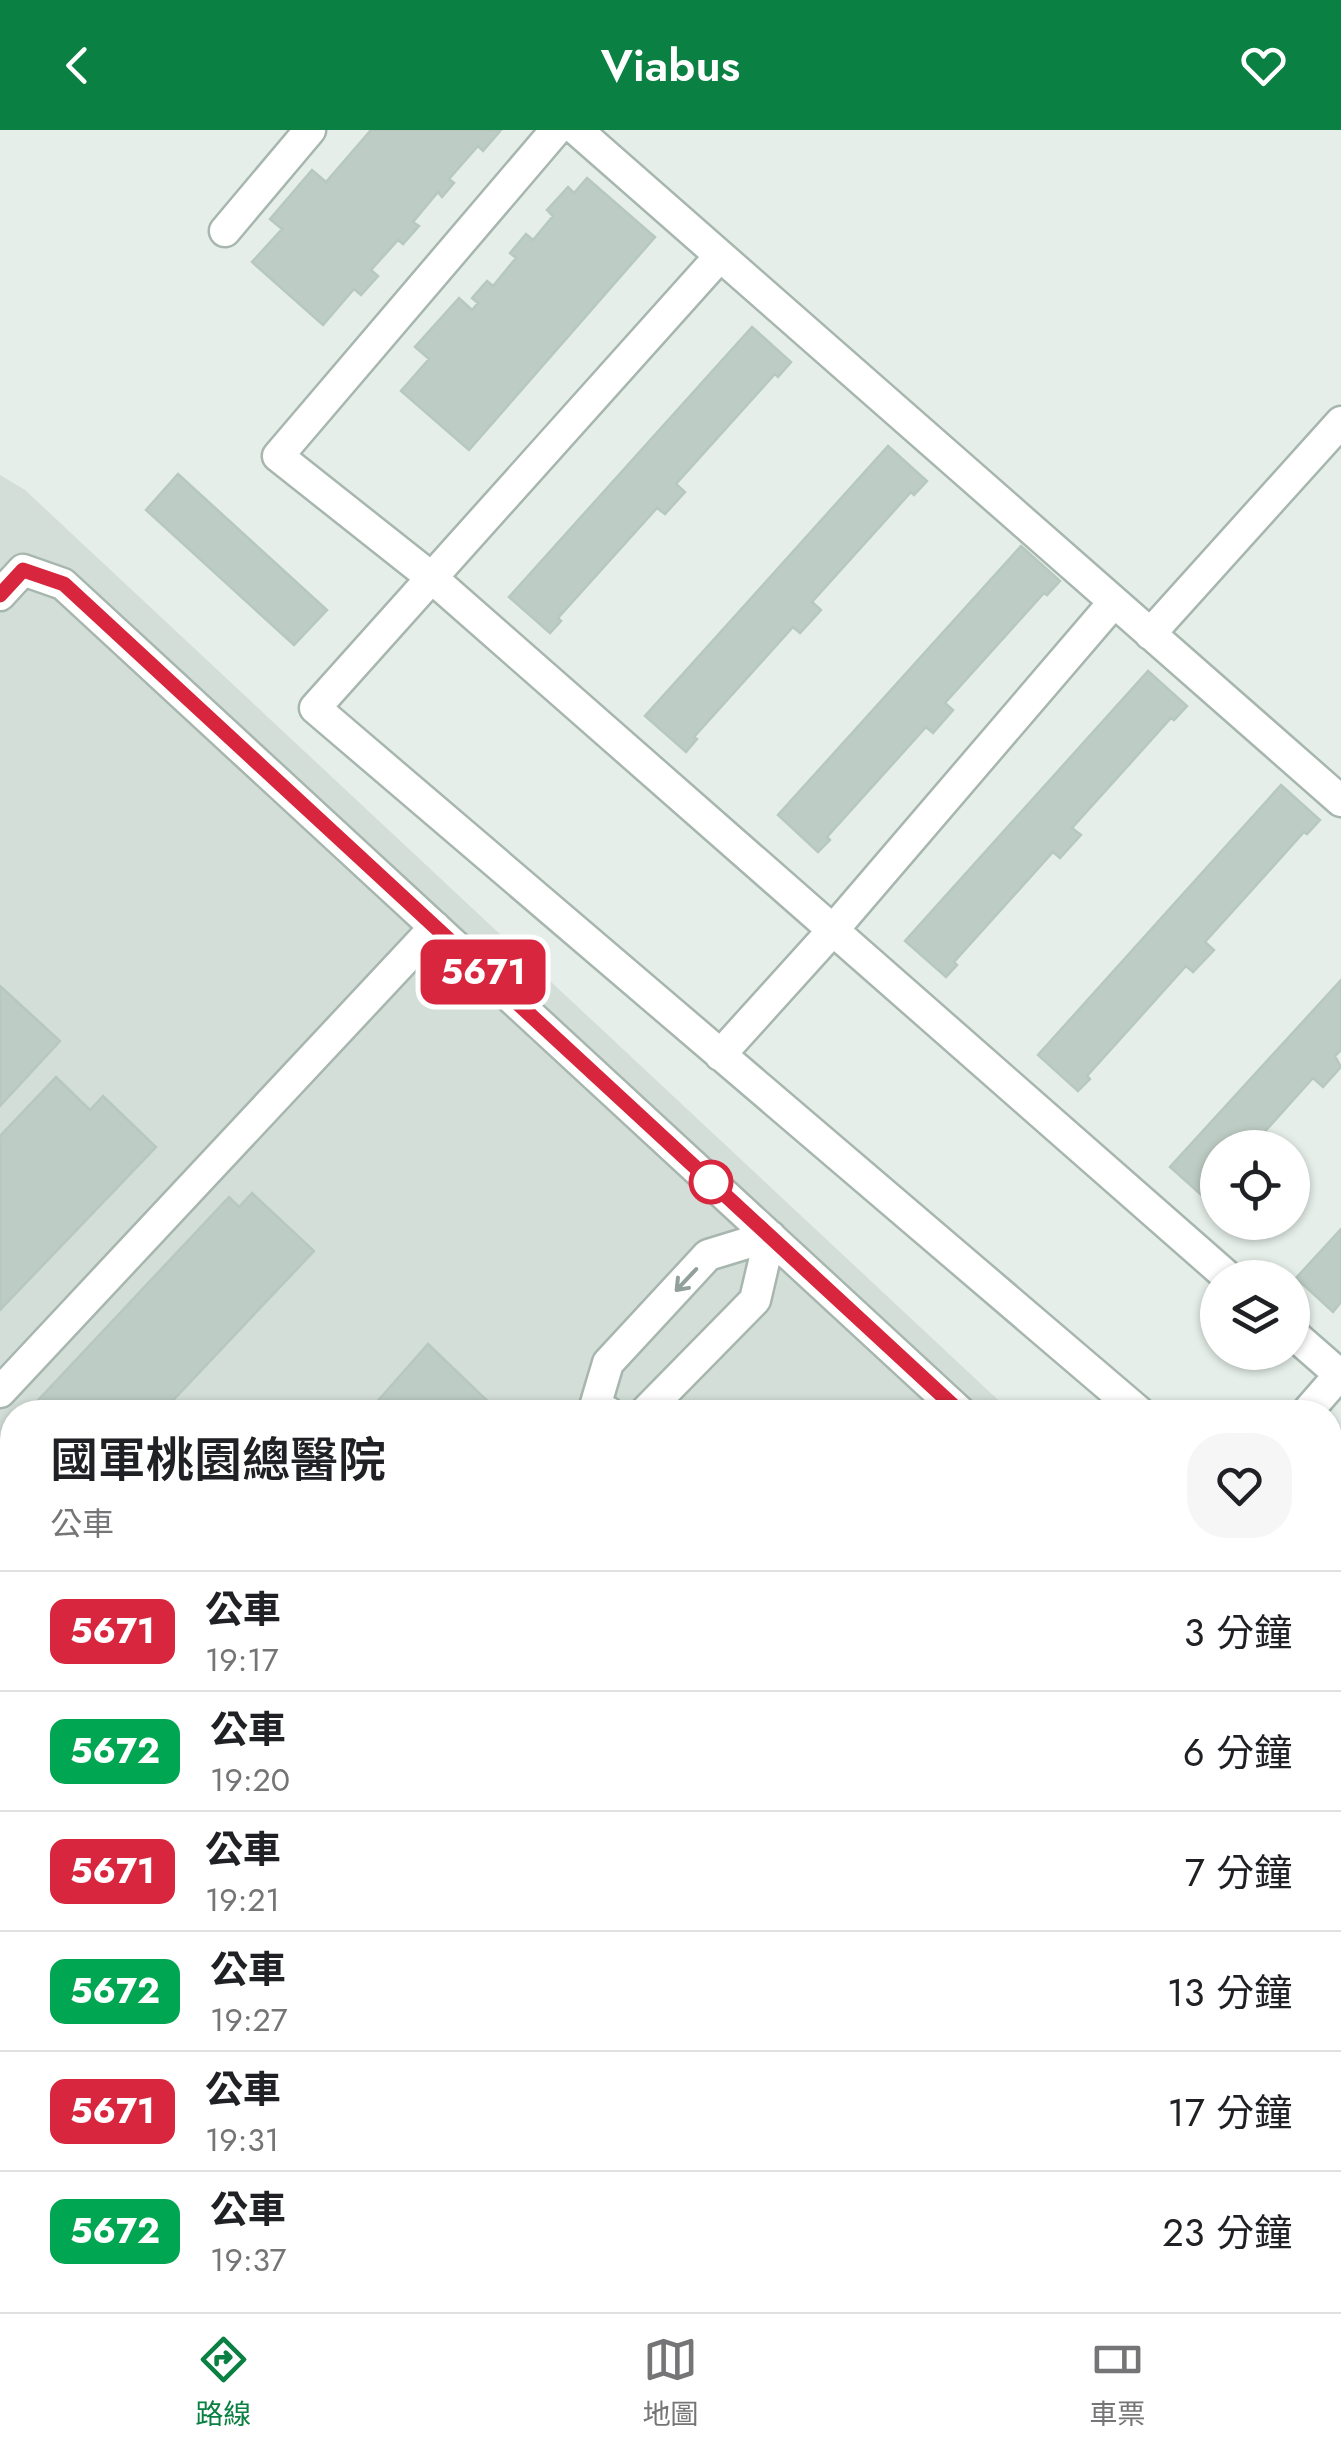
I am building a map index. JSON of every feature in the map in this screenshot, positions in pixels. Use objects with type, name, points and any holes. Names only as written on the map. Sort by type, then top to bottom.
[{"type":"lane","points":[[224,231],[310,130]]},
{"type":"lane","points":[[556,130],[278,456],[432,578],[1208,1260]]},
{"type":"lane","points":[[577,130],[1341,801]]},
{"type":"lane","points":[[720,256],[315,708],[1124,1400]]},
{"type":"lane","points":[[1150,634],[1341,422]]},
{"type":"lane","points":[[0,595],[23,570],[64,584],[947,1400]]},
{"type":"lane","points":[[720,1054],[1114,602]]},
{"type":"lane","points":[[0,1392],[434,927]]},
{"type":"lane","points":[[597,1400],[608,1363],[708,1255],[770,1236]]},
{"type":"lane","points":[[657,1400],[755,1300],[770,1236]]},
{"type":"lane","points":[[1310,1349],[1340,1374],[1317,1400]]},
{"type":"shaded area","points":[[0,475],[25,490],[998,1400],[0,1400]]},
{"type":"building","points":[[371,130],[501,130],[483,151],[478,146],[449,179],[454,183],[442,197],[438,192],[413,222],[419,226],[403,244],[398,240],[371,270],[378,276],[361,295],[354,289],[323,325],[252,262],[282,229],[270,219],[312,170],[326,182]]},
{"type":"building","points":[[587,178],[655,237],[469,450],[401,391],[429,359],[415,347],[459,298],[472,310],[478,303],[472,298],[487,281],[493,286],[516,258],[510,253],[526,234],[533,240],[553,216],[547,210],[568,187],[574,193]]},
{"type":"building","points":[[752,327],[791,362],[778,377],[775,374],[676,484],[685,492],[665,514],[657,508],[558,618],[561,621],[550,633],[509,597]]},
{"type":"building","points":[[888,446],[927,481],[914,495],[911,492],[812,602],[821,610],[800,633],[793,627],[694,737],[697,739],[686,752],[645,716]]},
{"type":"building","points":[[178,474],[327,610],[294,645],[146,510]]},
{"type":"building","points":[[1021,546],[1060,581],[1047,595],[1044,593],[945,703],[953,710],[933,733],[926,727],[818,852],[778,815]]},
{"type":"building","points":[[1148,671],[1187,706],[1174,720],[1171,718],[1072,828],[1081,835],[1060,858],[1053,852],[954,962],[957,965],[946,977],[905,941]]},
{"type":"building","points":[[1281,785],[1320,820],[1307,834],[1304,832],[1205,942],[1214,950],[1193,972],[1186,966],[1078,1091],[1038,1055]]},
{"type":"building","points":[[1341,980],[1341,1050],[1335,1056],[1341,1067],[1323,1087],[1313,1078],[1266,1130],[1204,1130]]},
{"type":"building","points":[[0,986],[60,1041],[0,1106]]},
{"type":"building","points":[[56,1077],[90,1110],[103,1096],[156,1147],[0,1310],[0,1136]]},
{"type":"building","points":[[1200,1134],[1200,1194],[1170,1167]]},
{"type":"building","points":[[252,1193],[314,1251],[173,1400],[38,1400],[229,1197],[239,1207]]},
{"type":"building","points":[[1341,1229],[1341,1302],[1333,1312],[1310,1291],[1310,1263]]},
{"type":"building","points":[[428,1344],[486,1400],[379,1400]]},
{"type":"bus line","name":"5671","points":[[0,595],[23,570],[64,584],[947,1400]]}]
